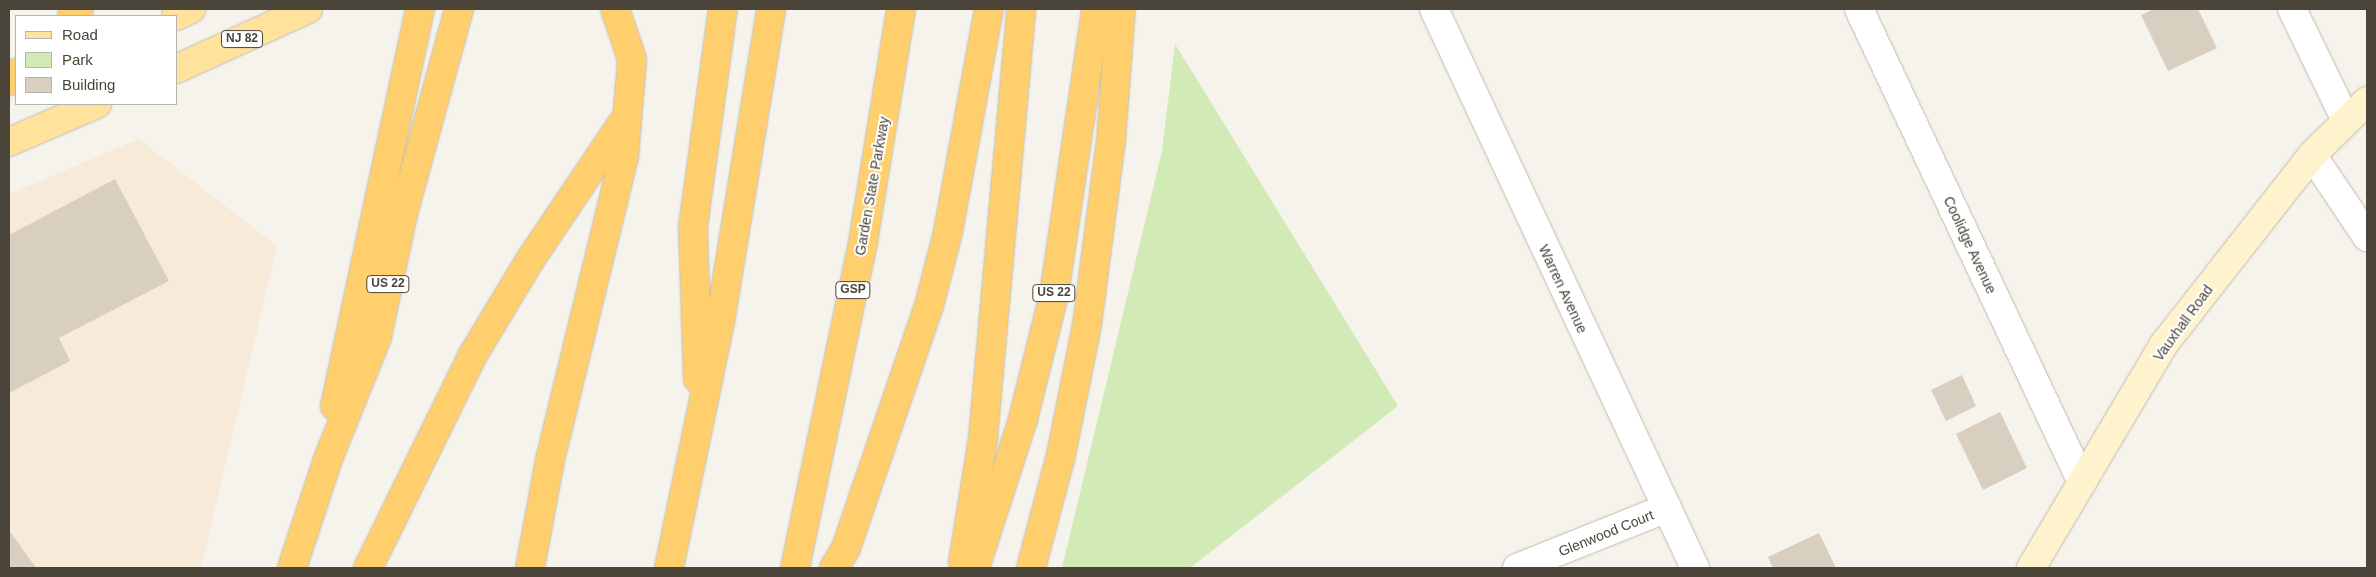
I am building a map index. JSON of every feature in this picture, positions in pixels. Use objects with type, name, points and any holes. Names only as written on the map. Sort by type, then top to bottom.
[{"type":"highway","points":[[310,512],[420,9]]},
{"type":"highway","name":"US 22","points":[[292,568],[310,512],[377,337],[403,214],[459,9]]},
{"type":"highway","points":[[530,568],[554,442],[618,187],[632,97],[630,44],[616,9]]},
{"type":"highway","points":[[699,426],[693,227],[724,9]]},
{"type":"highway","points":[[669,568],[699,426],[771,9]]},
{"type":"highway","name":"Garden State Parkway","points":[[795,568],[863,242],[901,9]]},
{"type":"highway","points":[[834,568],[849,539],[929,306],[948,232],[988,9]]},
{"type":"highway","points":[[961,568],[982,447],[1022,9]]},
{"type":"highway","name":"US 22","points":[[975,568],[1024,419],[1054,295],[1096,9]]},
{"type":"highway","points":[[1030,568],[1061,455],[1087,325],[1111,141],[1121,9]]},
{"type":"highway","points":[[368,568],[474,353],[535,252],[609,150],[632,97]]},
{"type":"main road","points":[[178,15],[191,9]]},
{"type":"main road","name":"NJ 82","points":[[178,68],[308,9]]},
{"type":"main road","points":[[9,142],[95,105]]},
{"type":"street","name":"Warren Avenue","points":[[1434,9],[1695,568]]},
{"type":"street","name":"Coolidge Avenue","points":[[1859,9],[2082,482]]},
{"type":"street","points":[[2292,9],[2346,120]]},
{"type":"street","name":"Vauxhall Road","points":[[2031,568],[2164,344],[2312,155],[2346,120],[2367,102]]},
{"type":"street","points":[[2312,155],[2367,238]]},
{"type":"street","name":"Glenwood Court","points":[[1517,568],[1667,508]]},
{"type":"shaded area","points":[[139,139],[277,246],[201,568],[9,568],[9,194]]},
{"type":"green space","points":[[1175,44],[1398,406],[1190,568],[1062,568],[1162,151]]},
{"type":"building","points":[[2154,9],[2198,9],[2217,48],[2168,71],[2141,15]]},
{"type":"building","points":[[115,179],[169,281],[59,338],[70,361],[9,393],[9,235]]},
{"type":"building","points":[[1962,375],[1976,406],[1946,421],[1931,390]]},
{"type":"building","points":[[2000,412],[2027,468],[1983,490],[1956,434]]},
{"type":"building","points":[[9,530],[36,568],[9,568]]},
{"type":"building","points":[[1819,533],[1836,568],[1773,568],[1768,557]]}]
